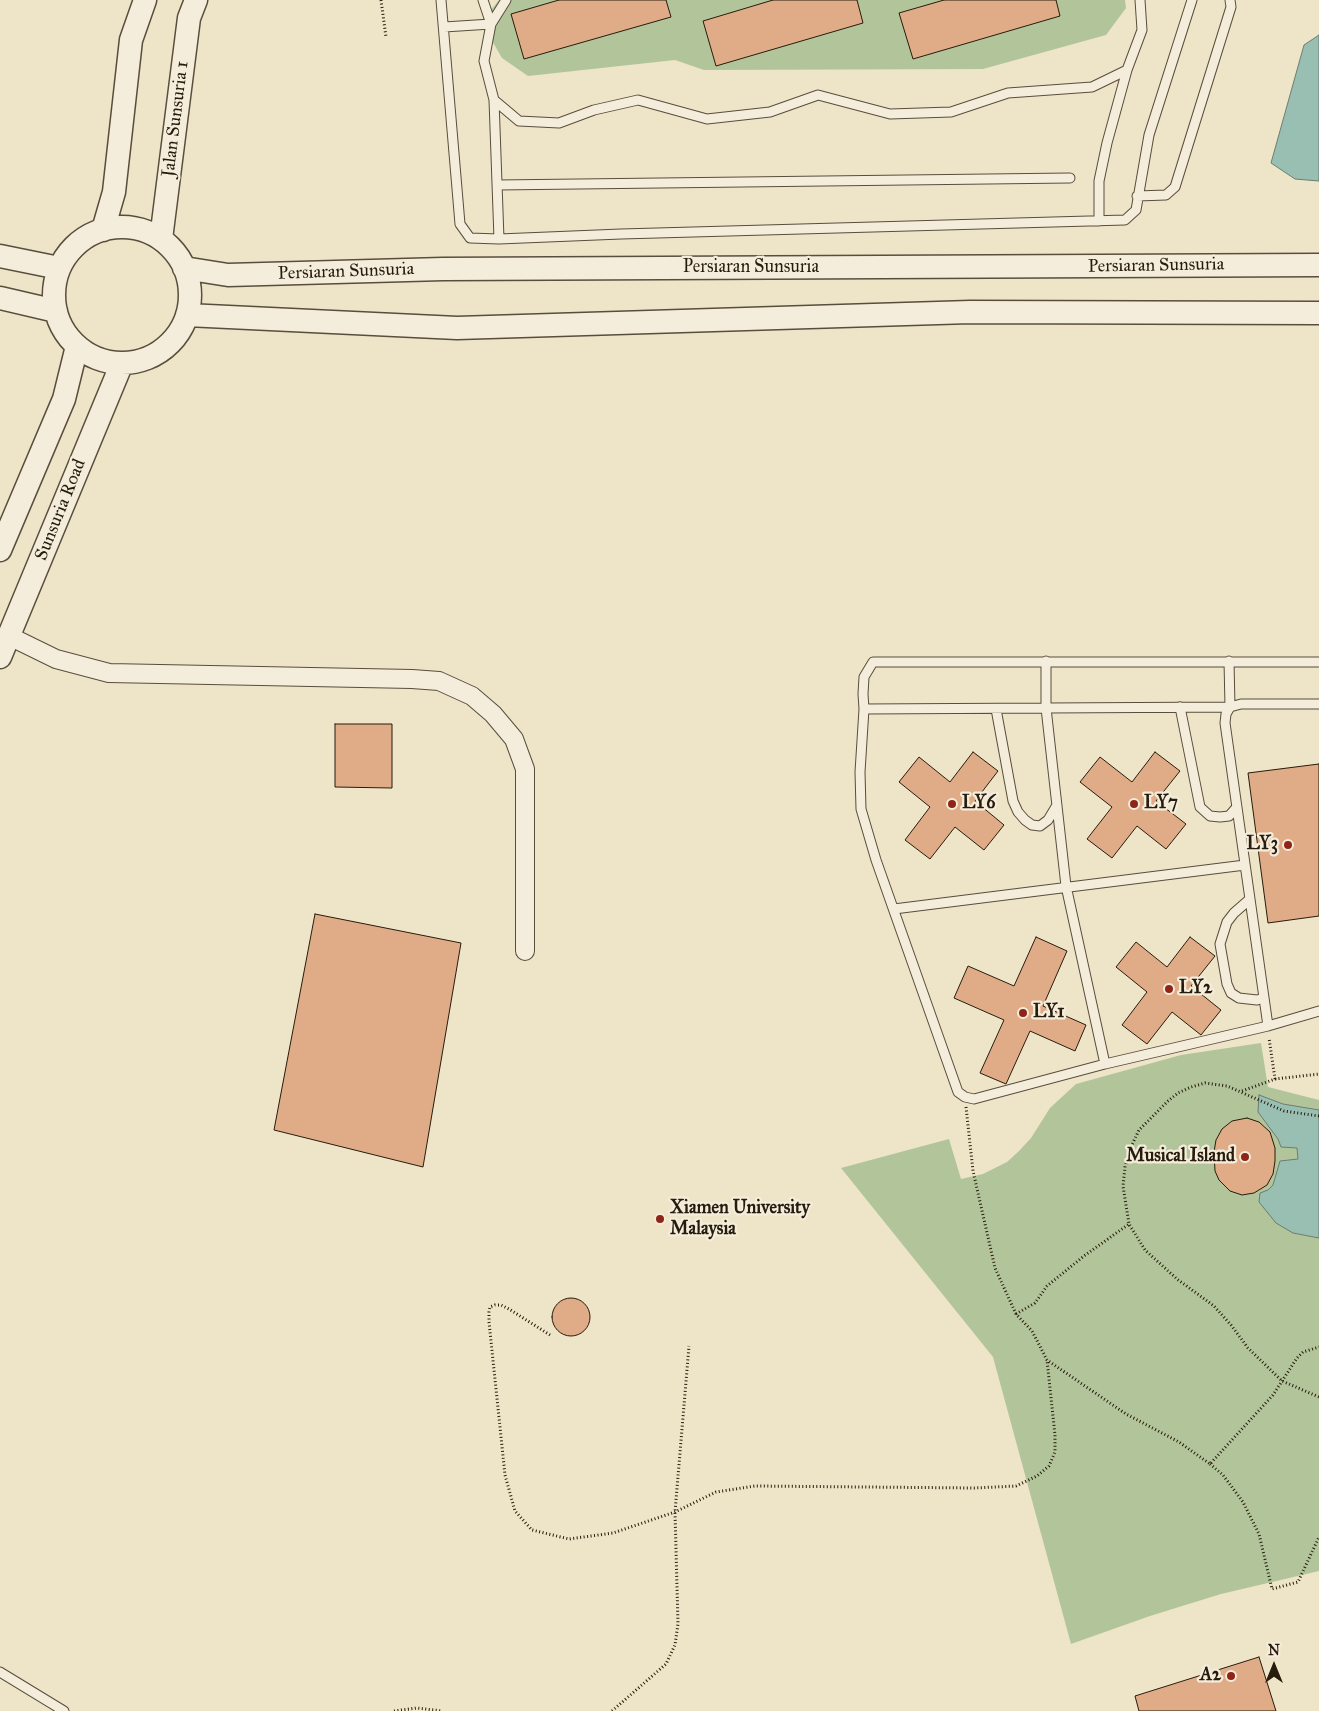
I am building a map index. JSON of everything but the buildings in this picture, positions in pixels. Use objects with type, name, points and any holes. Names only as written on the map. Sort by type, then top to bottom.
[{"type":"street","points":[[103,230],[114,192],[131,40],[145,0]]},
{"type":"street","name":"Jalan Sunsuria 1","points":[[161,240],[190,18],[196,0]]},
{"type":"street","points":[[123,227],[143,231],[161,240],[174,252],[184,268],[190,291],[187,315],[178,334],[163,350],[150,357],[122,363],[98,358],[77,346],[60,324],[56,311],[54,289],[59,268],[70,252],[85,238],[103,230],[123,227]]},
{"type":"street","points":[[0,256],[59,268]]},
{"type":"street","name":"Persiaran Sunsuria","points":[[184,268],[228,276],[443,269],[1319,265]]},
{"type":"street","points":[[0,298],[56,311]]},
{"type":"street","points":[[187,315],[456,328],[970,312],[1319,313]]},
{"type":"street","points":[[0,550],[64,399],[77,346]]},
{"type":"street","name":"Sunsuria Road","points":[[0,656],[122,363]]},
{"type":"street","points":[[9,636],[56,659],[108,672],[412,679],[439,681],[472,696],[493,714],[514,739],[524,769],[525,950]]},
{"type":"lane","points":[[441,0],[460,224],[470,238],[499,239],[1125,220],[1136,210],[1149,135],[1192,0]]},
{"type":"lane","points":[[483,0],[491,24]]},
{"type":"lane","points":[[499,239],[494,100],[484,61],[491,24],[506,0]]},
{"type":"lane","points":[[1099,221],[1099,181],[1107,143],[1127,70],[1142,30],[1140,0]]},
{"type":"lane","points":[[1137,196],[1166,195],[1175,187],[1231,7],[1230,0]]},
{"type":"lane","points":[[444,27],[491,24]]},
{"type":"lane","points":[[494,100],[519,121],[559,123],[594,110],[638,100],[707,119],[770,112],[818,95],[890,114],[951,112],[1008,93],[1092,87],[1127,70]]},
{"type":"lane","points":[[497,185],[1070,178]]},
{"type":"lane","points":[[1046,661],[1046,708],[1066,886],[1105,1064]]},
{"type":"lane","points":[[1229,661],[1230,707],[1226,714],[1225,723],[1268,1026]]},
{"type":"lane","points":[[1319,662],[873,662],[864,677],[860,772],[861,809],[876,860],[958,1092],[965,1096],[974,1099],[1105,1064],[1268,1026],[1319,1011]]},
{"type":"lane","points":[[864,709],[1180,708],[1230,707],[1241,704],[1319,704]]},
{"type":"lane","points":[[996,708],[1013,801],[1018,812],[1032,825],[1040,826],[1048,820],[1057,805]]},
{"type":"lane","points":[[1180,708],[1200,807],[1210,816],[1220,817],[1229,816],[1237,807]]},
{"type":"lane","points":[[894,909],[1245,865]]},
{"type":"lane","points":[[1250,899],[1227,922],[1220,944],[1227,984],[1231,994],[1239,998],[1257,1000],[1264,998]]},
{"type":"lane","points":[[0,1672],[64,1711]]},
{"type":"path","points":[[381,0],[386,37]]},
{"type":"path","points":[[1268,1026],[1275,1079]]},
{"type":"path","points":[[1242,1091],[1275,1079],[1319,1074]]},
{"type":"path","points":[[1319,1116],[1284,1111],[1227,1086],[1206,1083],[1191,1087],[1178,1093],[1168,1101],[1139,1130],[1130,1149],[1125,1167],[1124,1186],[1129,1224],[1145,1250],[1177,1279],[1214,1306],[1248,1348],[1282,1381],[1319,1397]]},
{"type":"path","points":[[550,1335],[501,1305],[490,1307],[505,1475],[515,1510],[532,1530],[569,1539],[613,1533],[675,1512],[716,1492],[755,1486],[974,1488],[1016,1486],[1037,1476],[1049,1466],[1055,1452],[1047,1360],[1032,1331],[1016,1314],[995,1268],[973,1171],[965,1096]]},
{"type":"path","points":[[1016,1314],[1035,1303],[1047,1286],[1084,1256],[1129,1224]]},
{"type":"path","points":[[612,1711],[666,1664],[675,1645],[678,1624],[675,1512],[689,1346]]},
{"type":"path","points":[[1210,1464],[1274,1395],[1297,1358],[1303,1352],[1319,1347]]},
{"type":"path","points":[[1047,1360],[1126,1414],[1178,1442],[1223,1475],[1243,1502],[1260,1534],[1272,1589],[1298,1582],[1319,1537]]},
{"type":"path","points":[[394,1711],[417,1708],[442,1711]]},
{"type":"green space","points":[[499,0],[1125,0],[1126,8],[1106,35],[983,69],[704,70],[675,60],[528,76],[502,58],[491,39],[490,11]]},
{"type":"green space","points":[[1261,1043],[1268,1087],[1319,1100],[1319,1571],[1221,1594],[1150,1616],[1071,1644],[993,1357],[841,1168],[949,1139],[961,1179],[983,1174],[1007,1162],[1019,1151],[1031,1138],[1050,1108],[1076,1084],[1181,1055]]},
{"type":"water","points":[[1319,35],[1319,181],[1295,179],[1271,163],[1304,45]]},
{"type":"water","points":[[1259,1095],[1283,1104],[1319,1110],[1319,1238],[1293,1233],[1276,1223],[1259,1202],[1260,1193],[1268,1190],[1273,1185],[1280,1161],[1298,1159],[1297,1148],[1281,1147],[1278,1139],[1258,1112]]},
{"type":"place","name":"LY6","points":[[952,804]]},
{"type":"place","name":"LY7","points":[[1134,804]]},
{"type":"place","name":"LY3","points":[[1288,845]]},
{"type":"place","name":"LY2","points":[[1169,989]]},
{"type":"place","name":"LY1","points":[[1023,1013]]},
{"type":"place","name":"Musical Island","points":[[1245,1157]]},
{"type":"place","name":"Xiamen University Malaysia","points":[[660,1219]]},
{"type":"place","name":"A2","points":[[1231,1676]]}]
